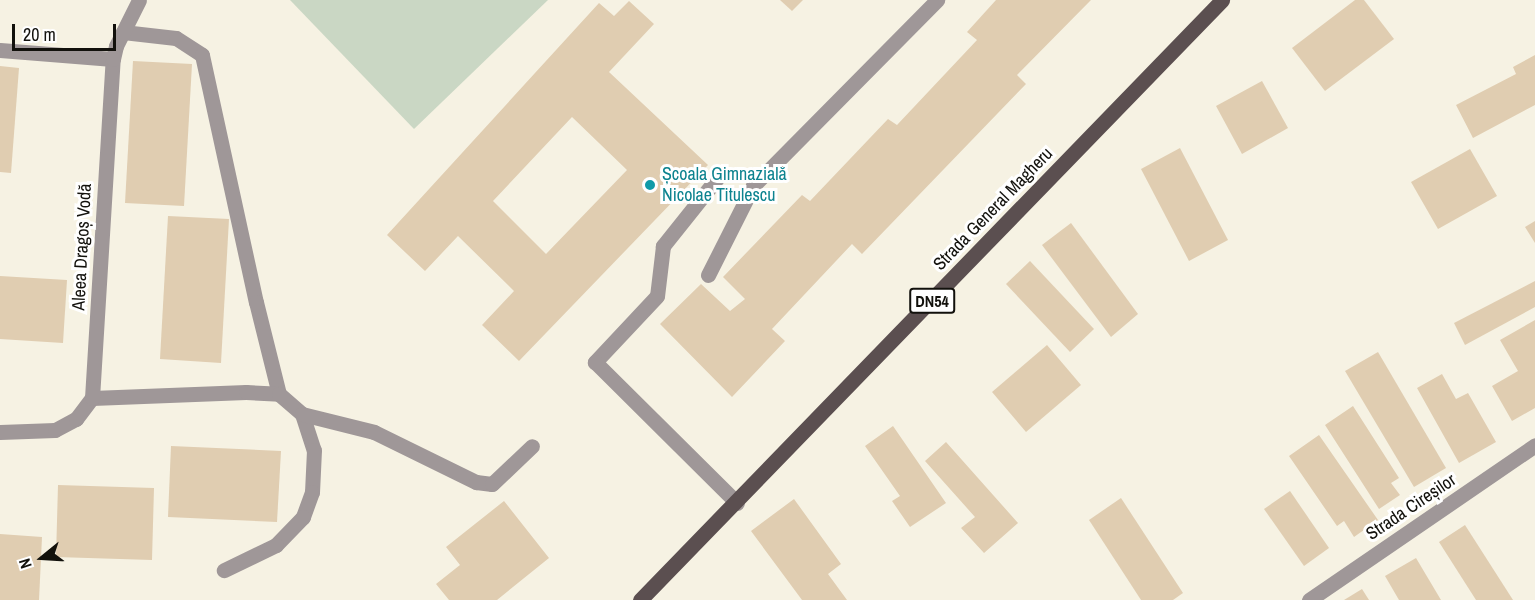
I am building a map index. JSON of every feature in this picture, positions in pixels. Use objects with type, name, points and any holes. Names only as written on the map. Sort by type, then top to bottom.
[{"type":"main road","name":"Strada General Magheru","points":[[640,600],[737,503],[1222,0]]},
{"type":"street","name":"Aleea Dragoș Vodă","points":[[92,398],[113,59],[139,0]]},
{"type":"street","points":[[708,275],[753,186],[937,0]]},
{"type":"street","points":[[123,32],[176,38],[202,55],[256,302],[279,394],[302,414],[374,432],[476,482],[492,484],[532,446]]},
{"type":"street","points":[[0,50],[113,59]]},
{"type":"street","points":[[722,172],[663,246],[657,296],[595,362],[737,503]]},
{"type":"street","points":[[0,432],[55,430],[76,418],[92,398],[246,392],[279,394]]},
{"type":"street","points":[[224,570],[276,545],[303,517],[312,492],[314,450],[302,414]]},
{"type":"street","name":"Strada Cireșilor","points":[[1310,600],[1535,445]]},
{"type":"green space","points":[[290,0],[548,0],[414,129]]},
{"type":"building","points":[[780,0],[803,0],[792,11]]},
{"type":"building","points":[[996,0],[1091,0],[1017,75],[1026,84],[862,254],[852,244],[772,329],[785,341],[732,397],[660,324],[701,284],[730,311],[745,299],[723,277],[802,195],[810,201],[888,119],[897,125],[977,40],[967,32]]},
{"type":"building","points":[[1355,0],[1364,0],[1394,39],[1325,91],[1292,48]]},
{"type":"building","name":"Școala Gimnazială Nicolae Titulescu","points":[[629,1],[654,24],[609,72],[708,165],[519,361],[482,325],[514,291],[458,236],[425,271],[387,235],[599,3],[614,16]],"holes":[[[572,117],[627,170],[546,254],[493,201]]]},
{"type":"building","points":[[1535,55],[1535,105],[1473,138],[1456,105],[1516,74],[1513,67]]},
{"type":"building","points":[[133,61],[192,64],[184,206],[125,203]]},
{"type":"building","points":[[0,66],[19,68],[11,173],[0,172]]},
{"type":"building","points":[[1262,81],[1288,128],[1242,154],[1216,106]]},
{"type":"building","points":[[1180,148],[1228,240],[1189,261],[1141,169]]},
{"type":"building","points":[[1470,149],[1497,196],[1438,229],[1411,182]]},
{"type":"building","points":[[168,216],[229,219],[221,363],[160,359]]},
{"type":"building","points":[[1535,221],[1535,243],[1525,227]]},
{"type":"building","points":[[1071,223],[1138,314],[1111,337],[1042,245]]},
{"type":"building","points":[[1030,261],[1094,329],[1070,352],[1006,284]]},
{"type":"building","points":[[0,276],[67,280],[63,343],[0,339]]},
{"type":"building","points":[[1535,281],[1535,307],[1465,345],[1454,323]]},
{"type":"building","points":[[1535,320],[1535,408],[1512,421],[1492,386],[1518,371],[1500,340]]},
{"type":"building","points":[[1047,345],[1081,385],[1026,432],[992,392]]},
{"type":"building","points":[[1378,352],[1446,468],[1414,487],[1345,371]]},
{"type":"building","points":[[1442,374],[1456,399],[1468,393],[1496,442],[1459,463],[1417,388]]},
{"type":"building","points":[[1353,406],[1399,478],[1391,483],[1400,495],[1379,509],[1325,425]]},
{"type":"building","points":[[893,426],[946,503],[910,527],[892,501],[900,496],[865,446]]},
{"type":"building","points":[[1319,435],[1378,520],[1354,537],[1344,521],[1337,526],[1289,456]]},
{"type":"building","points":[[946,442],[1018,523],[984,553],[961,528],[975,517],[925,461]]},
{"type":"building","points":[[171,446],[281,451],[277,522],[168,517]]},
{"type":"building","points":[[58,485],[154,488],[152,560],[56,557]]},
{"type":"building","points":[[1290,491],[1329,548],[1304,566],[1264,509]]},
{"type":"building","points":[[1121,498],[1183,593],[1173,600],[1141,600],[1089,520]]},
{"type":"building","points":[[794,499],[841,564],[828,574],[847,600],[802,600],[751,531]]},
{"type":"building","points":[[504,501],[549,558],[497,600],[449,600],[436,584],[460,565],[446,547]]},
{"type":"building","points":[[1465,525],[1513,600],[1476,600],[1439,542]]},
{"type":"building","points":[[0,534],[42,537],[39,600],[0,600]]},
{"type":"building","points":[[1416,558],[1441,600],[1399,600],[1385,576]]},
{"type":"building","points":[[1362,589],[1369,600],[1344,600]]},
{"type":"place","name":"Școala Gimnazială Nicolae Titulescu","points":[[650,185]]}]
